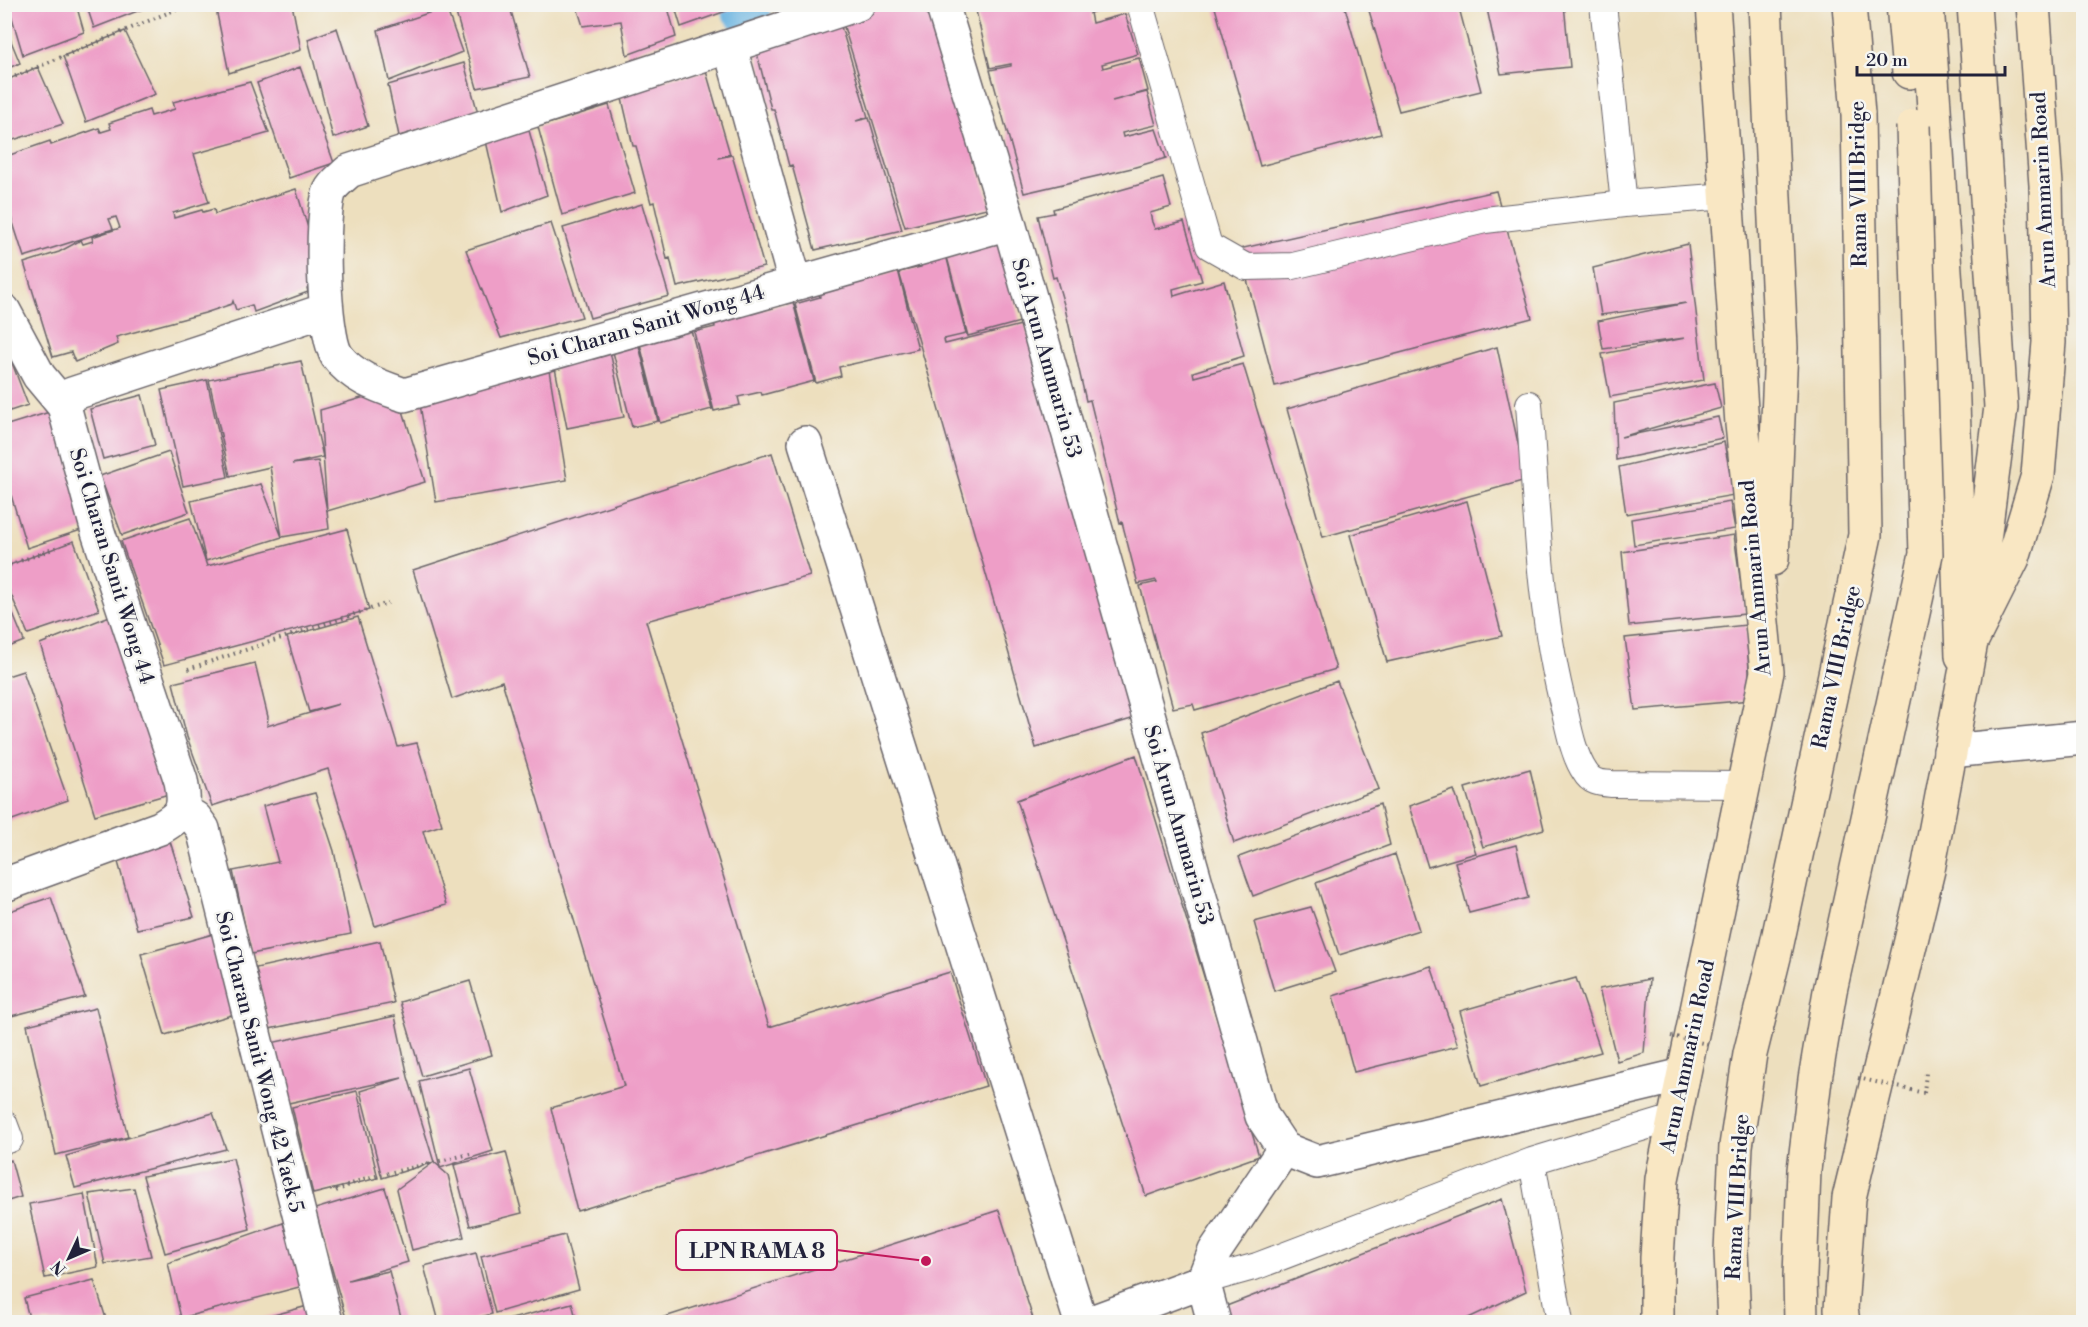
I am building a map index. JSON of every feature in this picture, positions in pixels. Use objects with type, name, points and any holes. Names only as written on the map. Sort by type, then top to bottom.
[{"type":"main road","name":"Arun Ammarin Road","points":[[1657,1323],[1657,1257],[1662,1179],[1767,672],[1742,424],[1713,4]]},
{"type":"main road","points":[[1765,4],[1781,348],[1767,672]]},
{"type":"main road","name":"Rama VIII Bridge","points":[[1734,1323],[1731,1251],[1736,1146],[1750,1054],[1775,953],[1865,535],[1858,114],[1849,4]]},
{"type":"main road","points":[[1801,1323],[1800,1276],[1804,1170],[1815,1079],[1830,991],[1926,554],[1913,126],[1903,4]]},
{"type":"main road","name":"Arun Ammarin Road","points":[[1927,4],[1952,375],[1963,684]]},
{"type":"main road","points":[[1971,642],[2001,407],[1974,4]]},
{"type":"main road","name":"Arun Ammarin Road","points":[[1843,1323],[1841,1309],[1849,1197],[1928,870],[1971,642],[2013,558],[2038,475],[2049,342],[2046,185],[2033,4]]},
{"type":"street","name":"Soi Charan Sanit Wong 44","points":[[858,4],[349,171],[330,190],[325,219],[326,310],[336,355],[365,381],[404,395],[1009,223]]},
{"type":"street","name":"Soi Arun Ammarin 53","points":[[942,4],[1009,223],[1262,1116],[1284,1149]]},
{"type":"street","points":[[730,46],[795,282]]},
{"type":"street","points":[[4,311],[39,376],[64,406],[72,394],[326,310]]},
{"type":"street","name":"Soi Charan Sanit Wong 44","points":[[64,406],[98,532],[180,781],[184,801],[181,811]]},
{"type":"street","points":[[805,443],[1082,1323]]},
{"type":"street","points":[[1950,752],[2084,738]]},
{"type":"street","points":[[4,885],[160,828],[181,811]]},
{"type":"street","name":"Soi Charan Sanit Wong 42 Yaek 5","points":[[181,811],[195,818],[203,829],[326,1323]]},
{"type":"street","points":[[1214,1323],[1203,1281],[1215,1251],[1284,1149],[1317,1162],[1683,1075]]},
{"type":"street","points":[[1092,1323],[1203,1281]]},
{"type":"lane","points":[[1140,4],[1209,246],[1246,267],[1293,266],[1485,220],[1624,204],[1727,196]]},
{"type":"lane","points":[[1603,4],[1624,204]]},
{"type":"lane","points":[[1529,404],[1544,615],[1550,658],[1569,729],[1584,772],[1596,783],[1744,785]]},
{"type":"lane","points":[[1203,1281],[1257,1266],[1533,1161],[1674,1118]]},
{"type":"lane","points":[[4,1123],[10,1139],[4,1141]]},
{"type":"lane","points":[[1533,1161],[1560,1323]]},
{"type":"path","points":[[4,81],[189,4]]},
{"type":"path","points":[[4,567],[98,532]]},
{"type":"path","points":[[148,682],[388,603]]},
{"type":"path","points":[[295,1205],[363,1179],[470,1154]]},
{"type":"building","points":[[8,4],[76,4],[84,32],[23,55]]},
{"type":"building","points":[[86,4],[153,4],[153,5],[94,28]]},
{"type":"building","points":[[215,4],[292,4],[301,50],[229,73]]},
{"type":"building","points":[[458,4],[509,4],[530,77],[477,88],[454,6]]},
{"type":"building","points":[[576,4],[667,4],[676,37],[627,55],[621,21],[583,26]]},
{"type":"building","points":[[674,4],[731,4],[732,9],[681,27]]},
{"type":"building","points":[[837,4],[929,4],[991,207],[905,227]]},
{"type":"building","points":[[987,4],[1112,4],[1090,13],[1092,23],[1125,14],[1138,54],[1102,64],[1103,68],[1139,58],[1148,91],[1112,101],[1147,92],[1156,125],[1122,133],[1123,137],[1156,129],[1166,158],[1024,193],[990,70],[1011,66],[1011,64],[990,68],[975,7]]},
{"type":"building","points":[[1214,4],[1344,4],[1381,134],[1260,166]]},
{"type":"building","points":[[1367,4],[1458,4],[1481,91],[1399,111]]},
{"type":"building","points":[[1486,4],[1564,4],[1570,67],[1501,74]]},
{"type":"building","points":[[835,6],[868,117],[856,121],[869,118],[902,230],[815,250],[792,165],[789,166],[774,109],[771,109],[757,53]]},
{"type":"building","points":[[446,7],[462,52],[389,81],[378,30]]},
{"type":"building","points":[[4,24],[20,63],[4,70]]},
{"type":"building","points":[[337,28],[368,126],[333,138],[308,39]]},
{"type":"building","points":[[125,31],[155,94],[86,122],[63,56]]},
{"type":"building","points":[[464,63],[478,113],[399,136],[388,85]]},
{"type":"building","points":[[38,67],[63,124],[4,143],[4,81]]},
{"type":"building","points":[[300,67],[334,163],[289,178],[257,83]]},
{"type":"building","points":[[706,71],[730,154],[718,158],[732,155],[764,267],[677,287],[670,258],[667,259],[654,202],[651,203],[636,146],[633,146],[620,90]]},
{"type":"building","points":[[250,82],[269,133],[194,154],[209,202],[173,213],[174,218],[202,210],[203,212],[214,209],[215,214],[296,189],[325,283],[307,288],[308,292],[254,312],[252,305],[236,310],[233,301],[232,304],[205,313],[116,337],[118,344],[75,362],[71,352],[53,357],[24,263],[59,252],[81,240],[83,244],[93,241],[92,237],[120,228],[116,217],[109,219],[113,229],[24,257],[4,195],[4,157],[50,141],[51,145],[99,128],[101,132],[111,129],[109,123],[149,110],[151,116],[175,109],[173,102]]},
{"type":"building","points":[[609,105],[635,193],[562,215],[538,127]]},
{"type":"building","points":[[528,127],[547,195],[502,212],[486,141]]},
{"type":"building","points":[[1163,178],[1171,207],[1150,213],[1152,222],[1155,229],[1184,222],[1202,281],[1173,289],[1174,296],[1224,281],[1244,356],[1193,372],[1194,377],[1243,364],[1336,669],[1195,710],[1193,704],[1173,708],[1140,586],[1157,582],[1156,580],[1138,584],[1122,522],[1120,523],[1090,400],[1086,401],[1065,308],[1056,277],[1053,278],[1038,216],[1054,213],[1053,209]]},
{"type":"building","points":[[1496,191],[1532,318],[1275,386],[1239,249]]},
{"type":"building","points":[[642,204],[669,296],[590,318],[563,228]]},
{"type":"building","points":[[551,223],[582,317],[501,338],[466,250]]},
{"type":"building","points":[[1000,243],[1020,322],[968,336],[947,257]]},
{"type":"building","points":[[1688,244],[1704,380],[1610,397],[1602,354],[1685,338],[1603,349],[1598,321],[1686,303],[1601,315],[1593,268]]},
{"type":"building","points":[[946,255],[966,334],[944,339],[945,344],[1025,324],[1148,714],[1036,748],[899,272],[921,267],[920,261]]},
{"type":"building","points":[[898,270],[918,349],[839,367],[841,376],[816,383],[795,304],[820,297],[818,288]]},
{"type":"building","points":[[793,302],[814,381],[762,395],[761,392],[738,397],[740,405],[714,411],[694,332],[715,327],[714,320]]},
{"type":"building","points":[[691,330],[712,409],[660,423],[640,344]]},
{"type":"building","points":[[608,342],[624,417],[567,428],[552,353]]},
{"type":"building","points":[[638,342],[658,421],[632,427],[612,348]]},
{"type":"building","points":[[1497,347],[1526,480],[1323,537],[1287,409]]},
{"type":"building","points":[[9,355],[28,405],[4,413],[4,357]]},
{"type":"building","points":[[301,361],[323,457],[292,464],[318,461],[329,529],[282,537],[270,467],[230,476],[209,380]]},
{"type":"building","points":[[549,370],[567,480],[436,502],[418,392]]},
{"type":"building","points":[[207,380],[228,477],[183,486],[161,390]]},
{"type":"building","points":[[1715,383],[1721,408],[1621,437],[1718,417],[1723,438],[1616,460],[1614,403]]},
{"type":"building","points":[[396,388],[425,482],[327,511],[320,410]]},
{"type":"building","points":[[142,395],[155,445],[103,459],[90,409]]},
{"type":"building","points":[[53,411],[90,527],[27,548],[4,472],[4,426]]},
{"type":"building","points":[[1724,442],[1734,495],[1626,514],[1619,467]]},
{"type":"building","points":[[169,452],[189,512],[122,535],[100,476]]},
{"type":"building","points":[[772,453],[810,576],[646,621],[769,1027],[950,972],[986,1086],[577,1211],[551,1108],[624,1086],[502,681],[452,699],[413,570]]},
{"type":"building","points":[[261,484],[282,537],[206,561],[191,501]]},
{"type":"building","points":[[1467,501],[1502,636],[1387,662],[1350,535]]},
{"type":"building","points":[[1730,502],[1735,529],[1634,545],[1631,519]]},
{"type":"building","points":[[190,518],[207,566],[347,529],[369,610],[164,665],[121,541]]},
{"type":"building","points":[[1734,535],[1745,614],[1629,626],[1622,552]]},
{"type":"building","points":[[74,541],[99,610],[28,634],[4,578],[4,567]]},
{"type":"building","points":[[4,592],[24,641],[4,649]]},
{"type":"building","points":[[112,615],[169,794],[95,815],[40,644]]},
{"type":"building","points":[[358,617],[398,747],[417,743],[442,825],[423,831],[446,905],[375,926],[328,769],[212,806],[187,737],[173,683],[255,663],[268,717],[267,726],[339,704],[309,712],[287,637]]},
{"type":"building","points":[[1746,625],[1751,700],[1635,710],[1625,638]]},
{"type":"building","points":[[23,671],[68,800],[4,823],[4,677]]},
{"type":"building","points":[[1337,681],[1379,789],[1234,843],[1201,733]]},
{"type":"building","points":[[1136,755],[1259,1156],[1146,1196],[1017,800]]},
{"type":"building","points":[[1530,769],[1544,829],[1483,847],[1465,788]]},
{"type":"building","points":[[1454,790],[1476,853],[1428,867],[1409,806]]},
{"type":"building","points":[[315,793],[334,851],[351,934],[251,954],[233,871],[278,862],[263,806]]},
{"type":"building","points":[[1380,804],[1390,845],[1253,896],[1239,857]]},
{"type":"building","points":[[168,835],[194,917],[137,929],[116,855]]},
{"type":"building","points":[[1516,845],[1528,898],[1469,913],[1455,862]]},
{"type":"building","points":[[1395,854],[1419,930],[1339,955],[1316,883]]},
{"type":"building","points":[[51,897],[85,997],[11,1016],[4,999],[4,913]]},
{"type":"building","points":[[1311,907],[1335,972],[1274,991],[1254,922]]},
{"type":"building","points":[[217,933],[238,1013],[165,1035],[141,954]]},
{"type":"building","points":[[380,941],[394,1003],[269,1029],[256,968]]},
{"type":"building","points":[[1431,966],[1458,1046],[1354,1072],[1333,996]]},
{"type":"building","points":[[1576,978],[1601,1052],[1481,1086],[1460,1011]]},
{"type":"building","points":[[1650,979],[1644,1053],[1617,1061],[1599,989]]},
{"type":"building","points":[[470,981],[492,1055],[422,1076],[400,1002]]},
{"type":"building","points":[[96,1008],[128,1137],[56,1155],[27,1025]]},
{"type":"building","points":[[395,1016],[408,1077],[434,1162],[382,1178],[360,1091],[402,1078],[284,1104],[271,1043]]},
{"type":"building","points":[[469,1068],[493,1151],[440,1168],[448,1175],[464,1237],[412,1250],[397,1189],[434,1162],[440,1167],[419,1081]]},
{"type":"building","points":[[357,1091],[378,1178],[313,1194],[292,1107]]},
{"type":"building","points":[[213,1113],[226,1149],[75,1188],[66,1156]]},
{"type":"building","points":[[506,1152],[522,1213],[470,1226],[454,1165]]},
{"type":"building","points":[[233,1158],[250,1229],[165,1253],[143,1176]]},
{"type":"building","points":[[11,1160],[21,1197],[5,1202],[5,1162]]},
{"type":"building","points":[[134,1188],[151,1256],[105,1264],[89,1194]]},
{"type":"building","points":[[385,1188],[408,1262],[348,1280],[389,1271],[402,1322],[347,1322],[315,1209]]},
{"type":"building","points":[[84,1194],[98,1267],[45,1278],[29,1204]]},
{"type":"building","points":[[1502,1199],[1526,1291],[1460,1322],[1230,1322],[1224,1307]]},
{"type":"building","points":[[999,1210],[1034,1322],[649,1322]]},
{"type":"building","points":[[283,1223],[303,1286],[181,1318],[168,1263]]},
{"type":"building","points":[[565,1235],[579,1289],[495,1313],[481,1256]]},
{"type":"building","points":[[476,1253],[492,1314],[462,1322],[439,1322],[424,1266]]},
{"type":"building","points":[[94,1280],[107,1322],[30,1322],[24,1298]]},
{"type":"building","points":[[572,1303],[577,1322],[500,1322]]},
{"type":"building","points":[[315,1304],[322,1322],[248,1322]]},
{"type":"place","name":"LPN RAMA 8","points":[[926,1261]]}]
